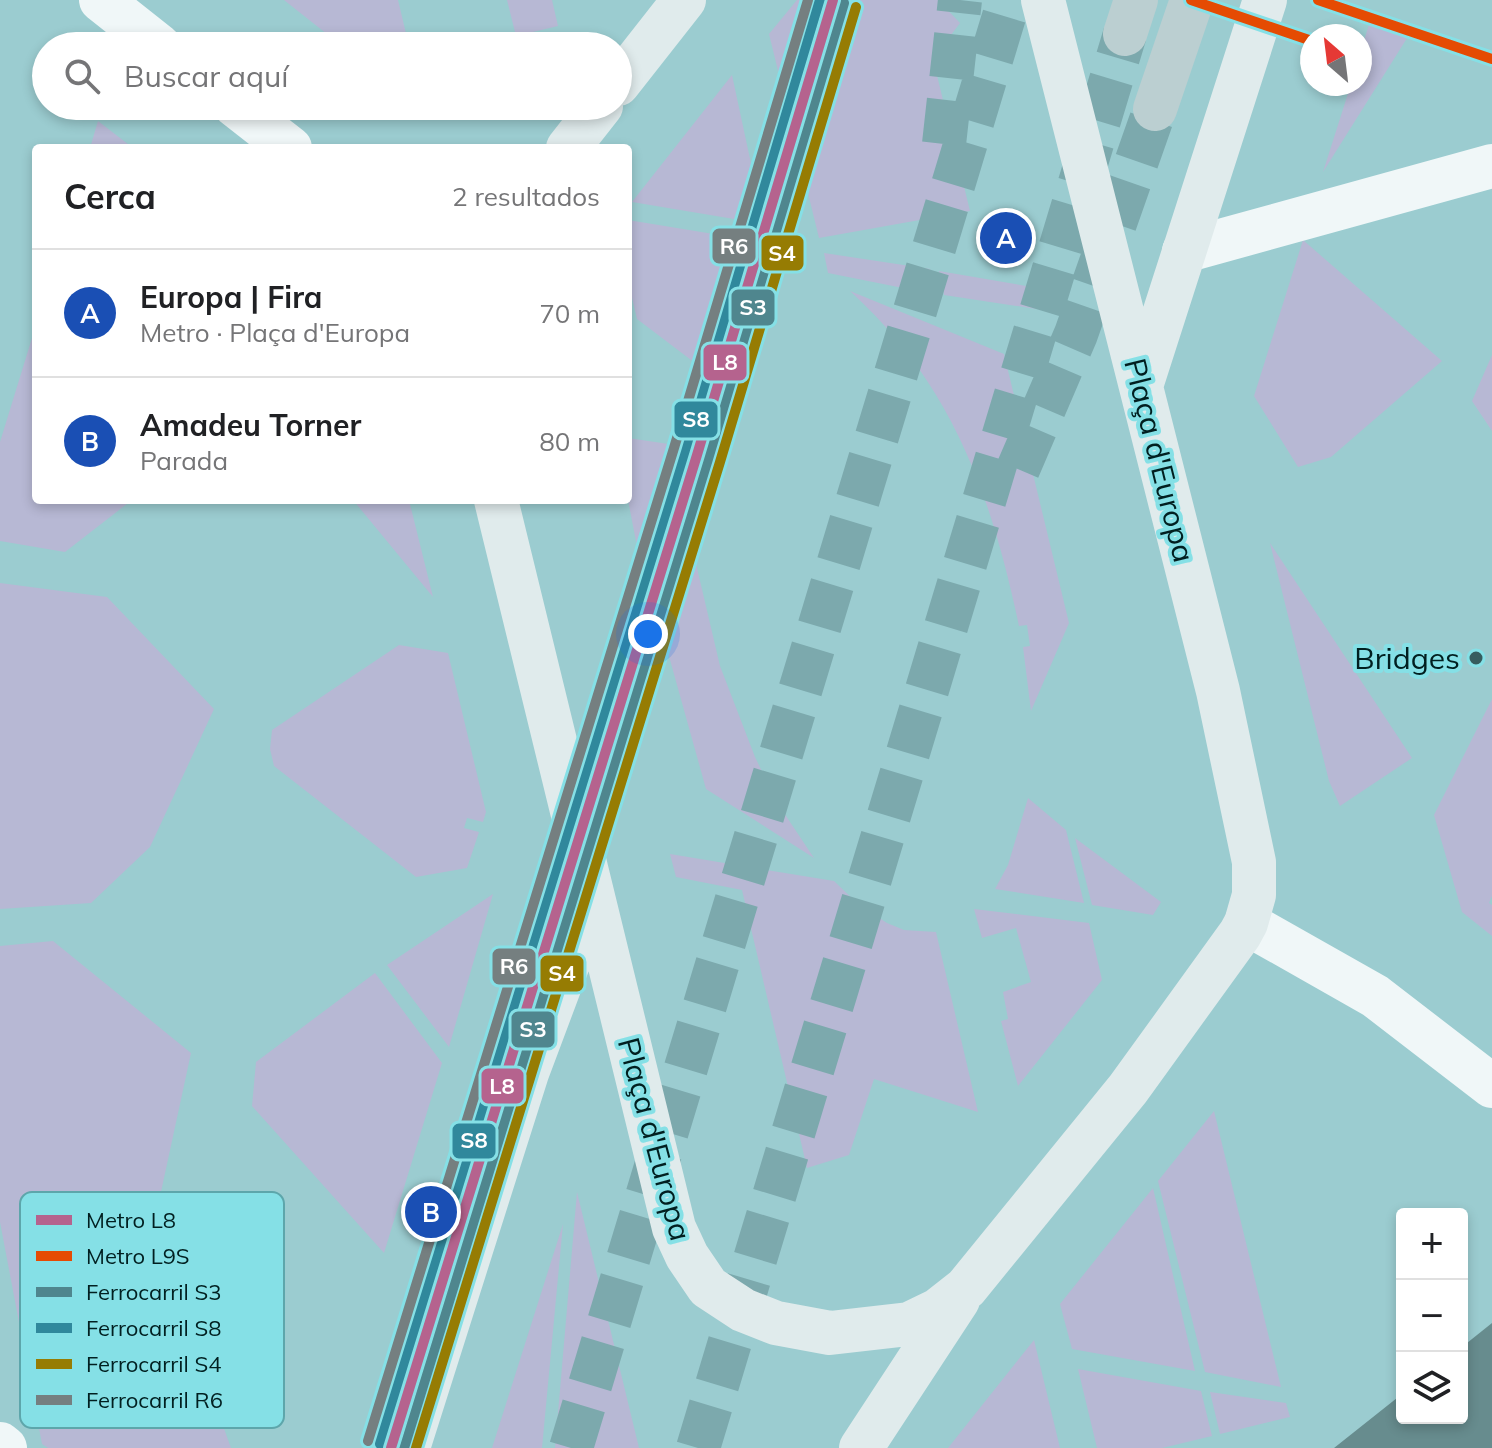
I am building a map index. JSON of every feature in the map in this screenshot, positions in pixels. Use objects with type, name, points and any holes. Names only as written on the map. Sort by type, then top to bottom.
[{"type":"highway","points":[[1155,109],[1192,0]]},
{"type":"main road","points":[[632,66],[684,0]]},
{"type":"main road","name":"Plaça d'Europa","points":[[497,504],[674,1228],[687,1256],[708,1287],[743,1310],[776,1323],[830,1333],[909,1324],[938,1310],[966,1288],[1128,1089],[1246,923],[1254,895],[1254,862],[1218,691],[1043,0]]},
{"type":"main road","points":[[1141,386],[1265,0]]},
{"type":"main road","points":[[571,144],[590,120]]},
{"type":"main road","points":[[408,1448],[527,1073],[593,897]]},
{"type":"main road","points":[[861,1448],[966,1288]]},
{"type":"street","points":[[101,0],[141,32]]},
{"type":"street","points":[[254,120],[285,144]]},
{"type":"street","points":[[1184,251],[1492,166]]},
{"type":"street","points":[[1246,923],[1375,996],[1492,1086]]},
{"type":"street","points":[[0,1444],[5,1448]]},
{"type":"shaded area","points":[[284,0],[398,0],[406,32],[324,32]]},
{"type":"shaded area","points":[[507,0],[552,0],[558,26],[533,32],[515,32]]},
{"type":"shaded area","points":[[797,0],[938,0],[960,23],[933,59],[970,211],[819,238],[769,34]]},
{"type":"shaded area","points":[[1370,21],[1409,35],[1372,94],[1372,24],[1369,24]]},
{"type":"shaded area","points":[[732,75],[764,224],[632,202]]},
{"type":"shaded area","points":[[1347,96],[1371,96],[1323,172]]},
{"type":"shaded area","points":[[98,121],[128,144],[91,144]]},
{"type":"shaded area","points":[[632,221],[768,243],[774,272],[745,287],[724,308],[709,336],[699,366],[637,319],[632,298]]},
{"type":"shaded area","points":[[1303,240],[1442,361],[1331,457],[1298,467],[1254,396]]},
{"type":"shaded area","points":[[824,253],[930,269],[938,295],[828,273]]},
{"type":"shaded area","points":[[939,271],[1032,287],[1037,309],[944,295]]},
{"type":"shaded area","points":[[850,291],[1004,354],[1069,623],[1031,711],[1023,647],[1030,646],[1027,625],[1019,626],[995,531],[962,444],[916,364]]},
{"type":"shaded area","points":[[32,338],[32,504],[127,504],[65,552],[0,541],[0,442]]},
{"type":"shaded area","points":[[1492,355],[1492,431],[1472,401]]},
{"type":"shaded area","points":[[632,439],[689,447],[697,568],[720,666],[755,757],[778,804],[814,858],[706,789],[655,606],[673,601],[683,592],[686,581],[684,569],[667,554],[654,554],[640,562],[629,504],[632,504]]},
{"type":"shaded area","points":[[356,504],[410,504],[433,597]]},
{"type":"shaded area","points":[[1270,543],[1412,758],[1340,806],[1329,781]]},
{"type":"shaded area","points":[[0,583],[107,597],[214,709],[150,847],[91,903],[0,909]]},
{"type":"shaded area","points":[[399,645],[448,653],[486,812],[483,822],[467,818],[464,828],[479,832],[467,868],[416,877],[274,766],[270,749],[272,730]]},
{"type":"shaded area","points":[[1492,699],[1492,896],[1489,903],[1492,905],[1492,936],[1462,912],[1434,815]]},
{"type":"shaded area","points":[[1028,798],[1066,830],[1084,903],[995,889],[1008,865]]},
{"type":"shaded area","points":[[1075,838],[1161,902],[1153,915],[1092,905]]},
{"type":"shaded area","points":[[670,854],[834,881],[858,904],[887,923],[904,930],[936,932],[978,1112],[874,1079],[849,1155],[807,1168],[742,890],[676,877]]},
{"type":"shaded area","points":[[493,894],[449,1047],[387,965]]},
{"type":"shaded area","points":[[974,909],[1089,923],[1102,980],[1018,1086],[1001,1021],[1008,1019],[1003,992],[1031,982],[1016,928],[982,938]]},
{"type":"shaded area","points":[[53,941],[191,1053],[161,1192],[20,1192],[20,1328],[0,1222],[0,946]]},
{"type":"shaded area","points":[[375,973],[442,1063],[384,1253],[252,1106],[256,1062]]},
{"type":"shaded area","points":[[1214,1111],[1281,1387],[1205,1372],[1158,1181]]},
{"type":"shaded area","points":[[1153,1188],[1195,1371],[1072,1349],[1060,1304]]},
{"type":"shaded area","points":[[577,1192],[639,1448],[555,1448]]},
{"type":"shaded area","points":[[563,1224],[542,1448],[492,1448]]},
{"type":"shaded area","points":[[1034,1340],[1060,1448],[948,1448]]},
{"type":"shaded area","points":[[1078,1369],[1201,1391],[1212,1436],[1162,1448],[1097,1448]]},
{"type":"shaded area","points":[[1210,1392],[1286,1403],[1290,1417],[1220,1434]]},
{"type":"shaded area","points":[[39,1428],[224,1428],[231,1448],[48,1448],[42,1444]]},
{"type":"building","points":[[1492,1323],[1492,1448],[1334,1448],[1396,1399],[1396,1424],[1468,1424],[1468,1342]]},
{"type":"tunnel","points":[[944,144],[960,0]]},
{"type":"tunnel","points":[[571,1448],[1009,0]]},
{"type":"tunnel","points":[[698,1448],[1125,34]]},
{"type":"tunnel","points":[[1018,469],[1076,334],[1155,109]]},
{"type":"metro line","name":"L8","points":[[391,1448],[697,455],[833,0]]},
{"type":"metro line","name":"L9S","points":[[1191,0],[1300,37]]},
{"type":"metro line","name":"L9S","points":[[1318,0],[1492,59]]},
{"type":"rail line","name":"R6","points":[[368,1441],[674,448],[808,0]]},
{"type":"rail line","name":"S8","points":[[380,1444],[686,452],[820,0]]},
{"type":"rail line","name":"S3","points":[[404,1448],[708,459],[844,3]]},
{"type":"rail line","name":"S4","points":[[416,1448],[720,462],[856,7]]},
{"type":"place","name":"Europa | Fira","points":[[1006,238]]},
{"type":"place","name":"Bridges","points":[[1476,658]]},
{"type":"place","name":"Amadeu Torner","points":[[431,1212]]}]
